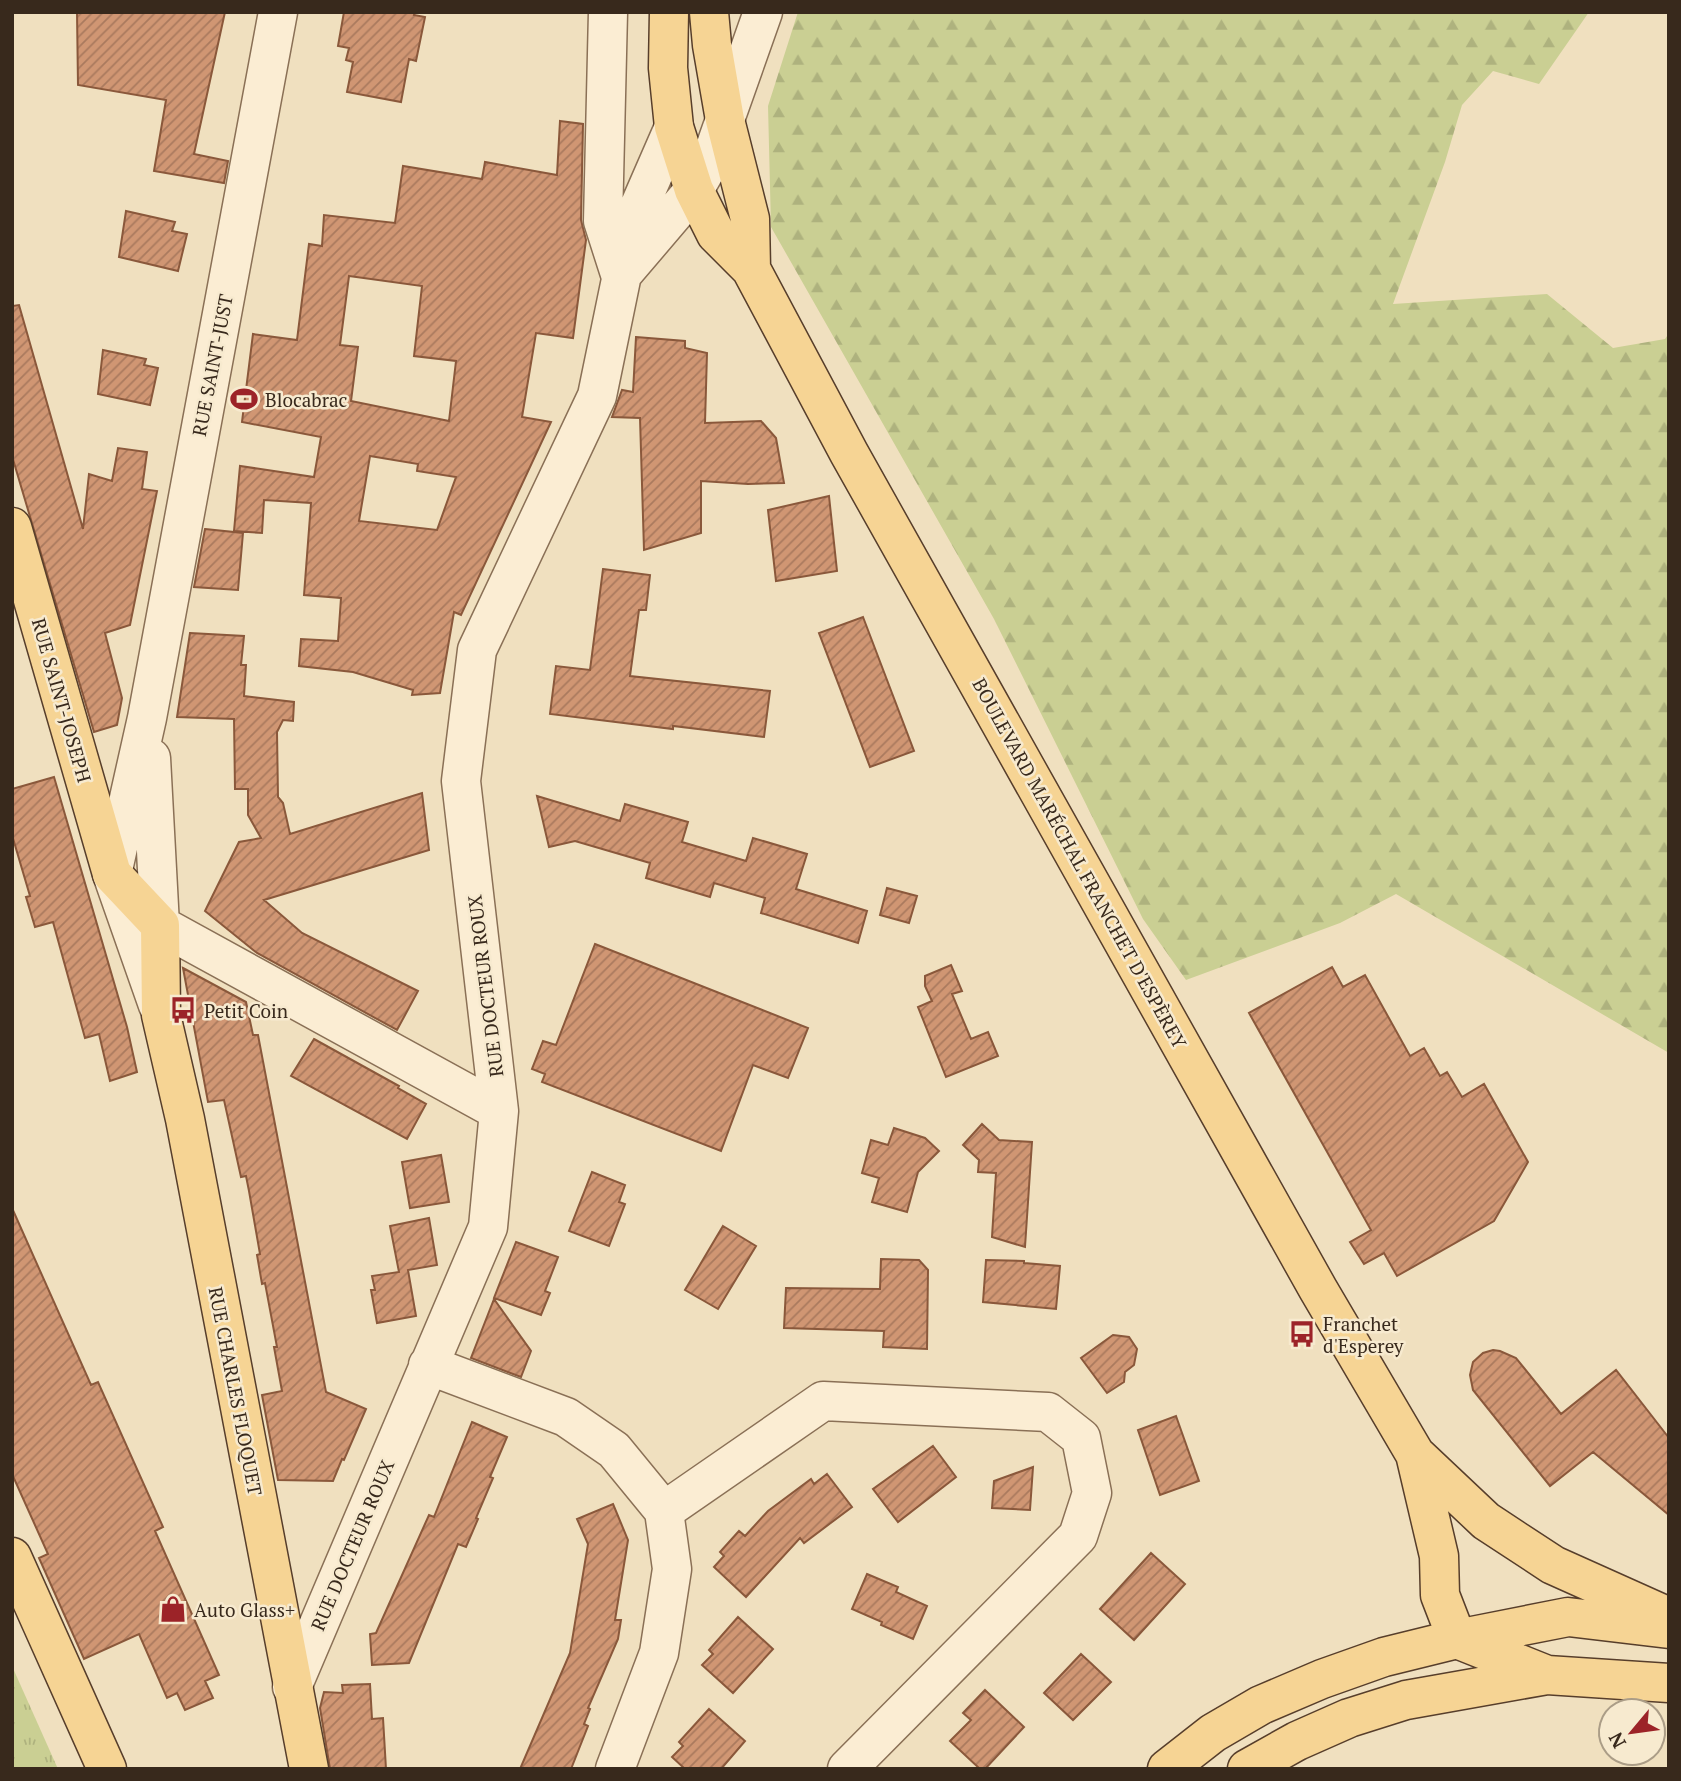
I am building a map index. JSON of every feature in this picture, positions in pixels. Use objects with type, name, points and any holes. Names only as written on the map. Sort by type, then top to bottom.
[{"type":"main road","name":"BOULEVARD MARÉCHAL FRANCHET D'ESPÈREY","points":[[669,12],[668,68],[674,127],[694,190],[716,234],[751,269],[849,453],[1318,1289],[1415,1454]]},
{"type":"main road","name":"BOULEVARD MARÉCHAL FRANCHET D'ESPÈREY","points":[[709,12],[725,120],[750,219],[751,269]]},
{"type":"main road","name":"RUE SAINT-JOSEPH","points":[[12,527],[112,874]]},
{"type":"main road","points":[[112,874],[160,925]]},
{"type":"main road","name":"RUE CHARLES FLOQUET","points":[[160,925],[161,1015],[185,1119],[309,1769]]},
{"type":"main road","points":[[1415,1454],[1439,1556],[1440,1595],[1457,1639],[1547,1675]]},
{"type":"main road","points":[[1415,1454],[1486,1521],[1553,1565],[1669,1617]]},
{"type":"main road","points":[[12,1557],[107,1769]]},
{"type":"main road","points":[[1384,1657],[1440,1595]]},
{"type":"main road","points":[[1167,1769],[1213,1734],[1261,1705],[1384,1657],[1568,1617],[1669,1629]]},
{"type":"main road","points":[[1247,1769],[1297,1741],[1349,1717],[1406,1700],[1547,1675],[1669,1683]]},
{"type":"street","name":"RUE SAINT-JUST","points":[[112,874],[147,718],[278,12]]},
{"type":"street","points":[[608,12],[603,221],[621,276]]},
{"type":"street","name":"RUE DOCTEUR ROUX","points":[[621,276],[694,190],[710,162],[763,12]]},
{"type":"street","name":"RUE DOCTEUR ROUX","points":[[292,1687],[488,1227],[499,1111],[461,781],[477,650],[597,396],[633,221],[674,127]]},
{"type":"street","name":"RUE SAINT-JUST","points":[[147,718],[160,925]]},
{"type":"street","name":"RUE CHARLES FLOQUET","points":[[112,874],[161,1015]]},
{"type":"street","points":[[160,925],[499,1111]]},
{"type":"street","points":[[428,1365],[566,1417],[614,1450],[664,1511],[672,1569],[659,1653],[615,1769]]},
{"type":"street","points":[[664,1511],[823,1401],[1048,1412],[1081,1438],[1092,1493],[1078,1536],[847,1769]]},
{"type":"green space","points":[[798,12],[1589,12],[1539,84],[1493,71],[1462,105],[1445,162],[1393,304],[1547,294],[1613,348],[1665,339],[1669,333],[1669,1053],[1396,894],[1340,923],[1186,980],[1143,919],[994,619],[771,227],[768,106]]},
{"type":"green space","points":[[12,1666],[58,1769],[12,1769]]},
{"type":"building","points":[[77,12],[225,12],[194,154],[228,161],[224,183],[154,171],[166,100],[78,85]]},
{"type":"building","points":[[344,12],[415,12],[414,15],[425,17],[416,61],[409,59],[401,102],[347,92],[353,62],[346,60],[349,48],[338,46]]},
{"type":"building","points":[[560,121],[583,124],[581,220],[586,240],[573,338],[536,333],[522,417],[551,422],[461,615],[454,612],[440,693],[412,695],[413,690],[353,672],[299,666],[301,639],[338,641],[341,598],[304,595],[311,503],[264,500],[262,533],[234,531],[240,466],[314,477],[321,437],[242,422],[253,334],[297,340],[309,244],[322,246],[324,215],[395,223],[403,166],[482,179],[485,162],[557,175]],"holes":[[[349,276],[422,286],[414,356],[456,361],[449,421],[351,401],[358,347],[340,345]],[[370,456],[418,464],[417,471],[456,477],[437,530],[359,521]]]},
{"type":"building","points":[[126,211],[175,222],[172,231],[187,234],[178,271],[119,257]]},
{"type":"building","points":[[19,305],[83,529],[89,474],[112,481],[118,448],[147,452],[142,489],[157,491],[130,625],[105,633],[122,698],[117,725],[94,732],[12,456],[12,306]]},
{"type":"building","points":[[636,337],[685,341],[685,348],[707,353],[705,423],[761,421],[776,438],[784,483],[701,481],[701,533],[644,550],[640,418],[612,417],[622,390],[633,392]]},
{"type":"building","points":[[103,350],[146,359],[144,365],[158,368],[150,405],[98,394]]},
{"type":"building","points":[[829,496],[837,571],[776,581],[768,510]]},
{"type":"building","points":[[205,529],[243,533],[238,590],[194,587]]},
{"type":"building","points":[[603,569],[650,575],[646,610],[639,610],[630,676],[770,691],[764,737],[550,714],[556,666],[590,670]]},
{"type":"building","points":[[863,617],[914,751],[870,767],[819,633]]},
{"type":"building","points":[[190,633],[244,636],[241,665],[246,665],[244,696],[294,702],[293,721],[283,720],[277,732],[278,797],[283,803],[290,834],[422,793],[429,850],[264,900],[302,933],[418,991],[397,1030],[257,953],[205,911],[239,842],[261,838],[248,815],[248,789],[235,789],[234,719],[177,717]]},
{"type":"building","points":[[54,777],[127,1027],[137,1072],[110,1081],[99,1034],[85,1038],[53,922],[35,927],[26,897],[30,896],[12,835],[12,789]]},
{"type":"building","points":[[537,796],[620,821],[625,804],[688,822],[682,842],[746,861],[753,838],[807,854],[796,889],[867,911],[858,943],[761,913],[765,898],[714,883],[710,897],[646,878],[650,863],[575,841],[549,847]]},
{"type":"building","points":[[887,888],[917,896],[909,923],[880,915]]},
{"type":"building","points":[[595,944],[808,1028],[788,1078],[753,1065],[721,1151],[542,1082],[545,1074],[532,1069],[543,1041],[556,1045]]},
{"type":"building","points":[[951,965],[962,991],[952,994],[971,1039],[988,1032],[998,1056],[946,1077],[918,1007],[932,1001],[925,986],[925,976]]},
{"type":"building","points":[[1332,967],[1343,987],[1365,975],[1410,1056],[1424,1048],[1440,1076],[1447,1072],[1462,1097],[1484,1084],[1528,1162],[1494,1221],[1397,1276],[1384,1253],[1364,1264],[1350,1242],[1371,1230],[1249,1013]]},
{"type":"building","points":[[183,968],[246,1002],[253,1035],[258,1035],[326,1392],[366,1409],[333,1481],[278,1480],[262,1395],[282,1391],[274,1347],[277,1347],[257,1255],[260,1254],[249,1191],[246,1176],[241,1177],[224,1100],[208,1102]]},
{"type":"building","points":[[314,1039],[426,1104],[407,1139],[291,1076]]},
{"type":"building","points":[[982,1124],[999,1140],[1032,1142],[1025,1247],[992,1237],[996,1173],[978,1172],[979,1160],[963,1145]]},
{"type":"building","points":[[894,1128],[925,1138],[939,1151],[918,1172],[907,1212],[872,1202],[879,1178],[862,1173],[871,1140],[888,1145]]},
{"type":"building","points":[[441,1155],[449,1202],[410,1208],[402,1162]]},
{"type":"building","points":[[592,1172],[625,1185],[619,1202],[625,1204],[609,1246],[569,1231]]},
{"type":"building","points":[[12,1208],[91,1385],[98,1382],[163,1527],[155,1531],[219,1675],[205,1681],[213,1698],[185,1710],[177,1693],[167,1698],[139,1634],[84,1659],[39,1558],[48,1554],[12,1474]]},
{"type":"building","points":[[429,1218],[437,1265],[408,1270],[416,1316],[377,1323],[371,1290],[375,1290],[372,1276],[399,1272],[390,1226]]},
{"type":"building","points":[[723,1226],[756,1246],[718,1309],[685,1290]]},
{"type":"building","points":[[516,1242],[558,1257],[545,1291],[550,1293],[541,1315],[494,1298]]},
{"type":"building","points":[[881,1259],[919,1260],[928,1270],[927,1349],[883,1347],[884,1331],[784,1328],[786,1288],[880,1289]]},
{"type":"building","points":[[986,1260],[1060,1266],[1056,1309],[983,1302]]},
{"type":"building","points":[[494,1299],[531,1351],[521,1377],[471,1358]]},
{"type":"building","points":[[1113,1335],[1129,1337],[1137,1349],[1134,1365],[1125,1372],[1124,1382],[1107,1393],[1081,1358]]},
{"type":"building","points":[[1493,1350],[1516,1358],[1561,1414],[1616,1370],[1669,1438],[1669,1515],[1593,1452],[1550,1486],[1473,1390],[1470,1375],[1473,1362],[1483,1353]]},
{"type":"building","points":[[1176,1416],[1199,1481],[1160,1495],[1138,1430]]},
{"type":"building","points":[[472,1422],[507,1437],[490,1477],[493,1478],[476,1518],[478,1519],[466,1547],[458,1544],[409,1663],[372,1665],[370,1634],[376,1633],[429,1515],[434,1517]]},
{"type":"building","points":[[933,1446],[956,1477],[898,1522],[873,1489]]},
{"type":"building","points":[[1033,1467],[1030,1510],[992,1508],[994,1481]]},
{"type":"building","points":[[827,1474],[852,1507],[804,1543],[800,1538],[746,1597],[714,1567],[724,1556],[720,1552],[739,1531],[745,1536],[768,1511],[811,1479],[814,1484]]},
{"type":"building","points":[[613,1504],[628,1540],[615,1620],[621,1620],[618,1639],[588,1708],[590,1709],[584,1724],[588,1726],[571,1769],[520,1769],[570,1653],[588,1544],[577,1519]]},
{"type":"building","points":[[1151,1553],[1185,1584],[1134,1640],[1100,1609]]},
{"type":"building","points":[[867,1574],[898,1587],[896,1592],[927,1606],[913,1639],[852,1609]]},
{"type":"building","points":[[738,1617],[773,1649],[733,1693],[702,1665],[713,1654],[709,1650]]},
{"type":"building","points":[[1081,1654],[1111,1682],[1073,1720],[1044,1693]]},
{"type":"building","points":[[370,1684],[372,1719],[383,1718],[386,1769],[330,1769],[320,1708],[324,1692],[343,1693],[342,1685]]},
{"type":"building","points":[[985,1690],[1024,1727],[985,1769],[980,1769],[950,1741],[971,1720],[963,1713]]},
{"type":"building","points":[[709,1709],[745,1741],[721,1769],[685,1769],[672,1757],[683,1746],[679,1742]]},
{"type":"place","name":"Blocabrac","points":[[244,399]]},
{"type":"place","name":"Petit Coin","points":[[183,1010]]},
{"type":"place","name":"Franchet d'Esperey","points":[[1302,1334]]},
{"type":"place","name":"Auto Glass+","points":[[173,1609]]}]
